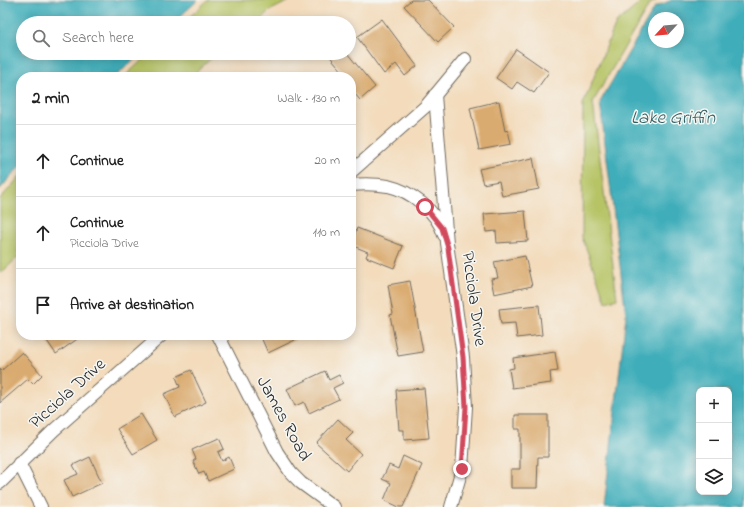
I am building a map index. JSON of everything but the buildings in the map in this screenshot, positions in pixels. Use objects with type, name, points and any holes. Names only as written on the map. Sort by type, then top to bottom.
[{"type":"street","points":[[356,168],[409,122],[435,95],[465,59]]},
{"type":"street","name":"Picciola Drive","points":[[435,95],[447,243],[463,357],[466,407],[462,469],[451,507]]},
{"type":"street","points":[[356,185],[388,186],[412,197],[425,207],[436,220],[442,228],[447,243]]},
{"type":"street","name":"Picciola Drive","points":[[0,483],[19,463],[156,340]]},
{"type":"street","name":"James Road","points":[[221,340],[277,452],[291,473],[301,483],[334,507]]},
{"type":"street","points":[[19,463],[41,507]]},
{"type":"green space","points":[[208,0],[291,0],[269,11],[264,16],[191,16]]},
{"type":"green space","points":[[644,0],[656,0],[649,5],[593,102],[617,299],[606,302],[582,237],[583,104],[616,23]]},
{"type":"green space","points":[[142,60],[209,60],[196,72],[129,72]]},
{"type":"green space","points":[[16,181],[16,259],[0,274],[0,199]]},
{"type":"water","points":[[0,0],[198,0],[181,16],[16,16],[16,60],[133,60],[120,72],[16,72],[16,171],[0,189]]},
{"type":"water","name":"Lake Griffin","points":[[672,0],[744,0],[744,507],[604,507],[626,315],[600,102],[648,19],[648,48],[684,48],[684,12],[652,12],[655,7]]},
{"type":"route","points":[[425,207],[442,228],[448,248],[463,357],[466,407],[465,442],[462,469]]}]
